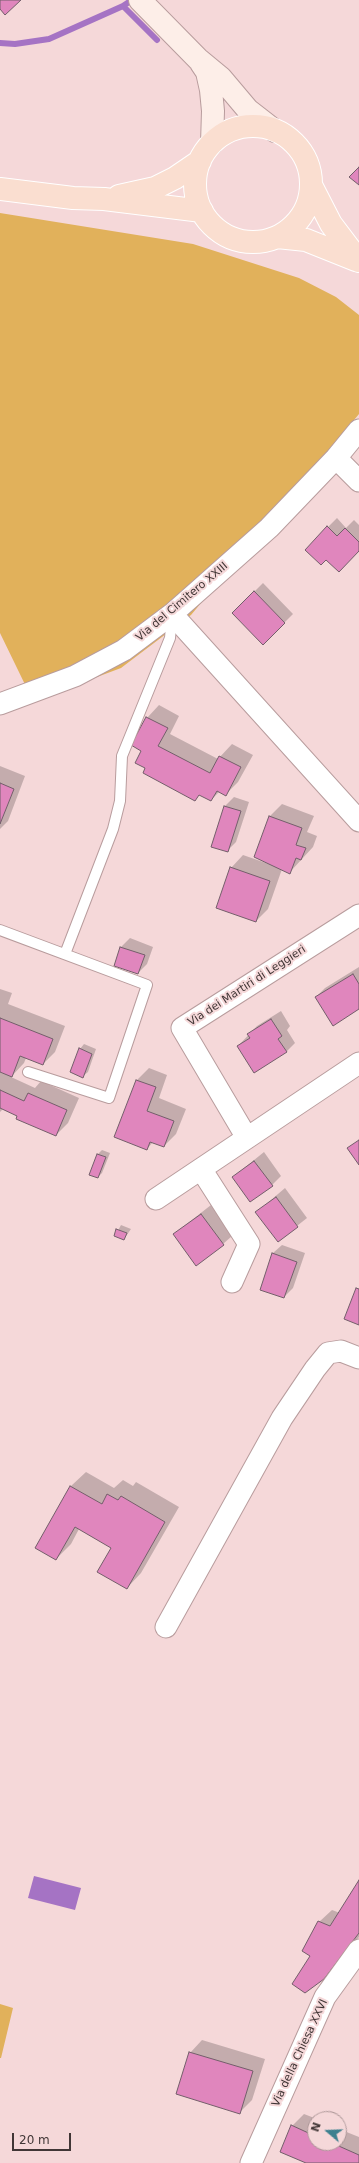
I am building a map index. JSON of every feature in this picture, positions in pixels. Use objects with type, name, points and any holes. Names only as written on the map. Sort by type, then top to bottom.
[{"type":"main road","points":[[146,7],[198,59],[221,78],[248,110],[294,144],[307,163],[311,185],[331,224],[359,261]]},
{"type":"main road","points":[[198,59],[209,79],[213,111],[206,152],[195,183],[196,195],[202,211],[217,230],[239,240],[257,242],[277,237],[306,240],[359,261]]},
{"type":"main road","points":[[104,199],[155,188],[175,178],[206,152],[223,134],[248,126],[262,127],[275,131]]},
{"type":"main road","points":[[277,237],[295,224],[301,216],[308,201],[311,185]]},
{"type":"main road","points":[[0,189],[73,198],[104,199],[202,211]]},
{"type":"street","name":"Via del Cimitero XXIII","points":[[0,704],[74,676],[124,650],[172,614],[269,528],[336,458],[359,430]]},
{"type":"street","points":[[336,458],[359,481]]},
{"type":"street","points":[[172,614],[359,821]]},
{"type":"street","name":"Via dei Martiri di Leggieri","points":[[247,1138],[182,1028],[359,915]]},
{"type":"street","points":[[156,1199],[359,1063]]},
{"type":"street","points":[[200,1169],[249,1244],[232,1282]]},
{"type":"street","points":[[166,1627],[282,1418],[315,1369],[328,1353],[341,1351],[359,1358]]},
{"type":"street","name":"Via della Chiesa XXVI","points":[[251,2163],[325,1997],[359,1950]]},
{"type":"lane","points":[[65,954],[113,829],[120,801],[122,756],[170,638],[172,614]]},
{"type":"lane","points":[[0,930],[147,985],[109,1098],[28,1072]]},
{"type":"shaded area","points":[[0,213],[193,244],[299,278],[336,297],[359,315],[359,414],[191,615],[121,668],[33,701],[0,633]]},
{"type":"shaded area","points":[[34,1876],[81,1888],[75,1910],[28,1898]]},
{"type":"shaded area","points":[[0,2004],[13,2008],[1,2058],[0,2058]]},
{"type":"building","points":[[0,0],[21,0],[5,15],[0,9]]},
{"type":"building","points":[[359,167],[359,185],[349,177]]},
{"type":"building","points":[[327,526],[337,536],[345,528],[359,542],[359,551],[339,572],[326,560],[321,565],[305,550]]},
{"type":"building","points":[[254,591],[285,623],[263,645],[232,613]]},
{"type":"building","points":[[146,717],[168,728],[158,746],[210,773],[219,756],[241,767],[226,796],[217,791],[211,801],[199,795],[195,801],[143,773],[145,768],[135,763],[141,751],[131,745]]},
{"type":"building","points":[[0,783],[14,789],[0,824]]},
{"type":"building","points":[[224,806],[241,811],[228,852],[211,847]]},
{"type":"building","points":[[269,816],[302,828],[296,845],[306,848],[301,860],[296,858],[290,874],[254,857]]},
{"type":"building","points":[[230,867],[270,881],[256,922],[216,908]]},
{"type":"building","points":[[120,947],[145,955],[138,974],[114,966]]},
{"type":"building","points":[[353,974],[359,984],[359,1009],[333,1026],[315,997]]},
{"type":"building","points":[[0,1018],[53,1039],[43,1065],[20,1056],[12,1077],[0,1072]]},
{"type":"building","points":[[271,1019],[282,1036],[278,1039],[287,1052],[254,1073],[237,1046],[250,1038],[247,1034]]},
{"type":"building","points":[[79,1048],[92,1054],[83,1078],[70,1072]]},
{"type":"building","points":[[136,1080],[156,1087],[147,1111],[174,1121],[164,1147],[150,1142],[147,1150],[114,1137]]},
{"type":"building","points":[[0,1090],[24,1101],[28,1093],[67,1110],[56,1136],[16,1119],[17,1116],[0,1108]]},
{"type":"building","points":[[359,1140],[359,1165],[347,1148]]},
{"type":"building","points":[[97,1154],[106,1157],[98,1178],[89,1175]]},
{"type":"building","points":[[254,1161],[273,1186],[250,1202],[232,1177]]},
{"type":"building","points":[[276,1197],[298,1227],[278,1242],[255,1212]]},
{"type":"building","points":[[201,1214],[224,1245],[196,1266],[173,1234]]},
{"type":"building","points":[[116,1229],[127,1233],[124,1240],[114,1236]]},
{"type":"building","points":[[272,1253],[297,1262],[284,1298],[260,1290]]},
{"type":"building","points":[[356,1288],[359,1289],[359,1325],[344,1319]]},
{"type":"building","points":[[70,1486],[102,1504],[107,1494],[118,1500],[121,1496],[165,1522],[127,1589],[97,1572],[111,1548],[75,1527],[56,1560],[35,1548]]},
{"type":"building","points":[[359,1880],[359,1933],[324,1979],[305,1993],[292,1984],[310,1956],[302,1951],[318,1921],[330,1926]]},
{"type":"building","points":[[189,2052],[253,2071],[240,2114],[176,2094]]},
{"type":"building","points":[[291,2125],[307,2132],[307,2151],[347,2151],[347,2150],[359,2155],[359,2163],[306,2163],[280,2152]]},
{"type":"waterway","points":[[0,43],[15,44],[49,39],[123,6],[132,0]]},
{"type":"waterway","points":[[123,6],[157,40]]}]
